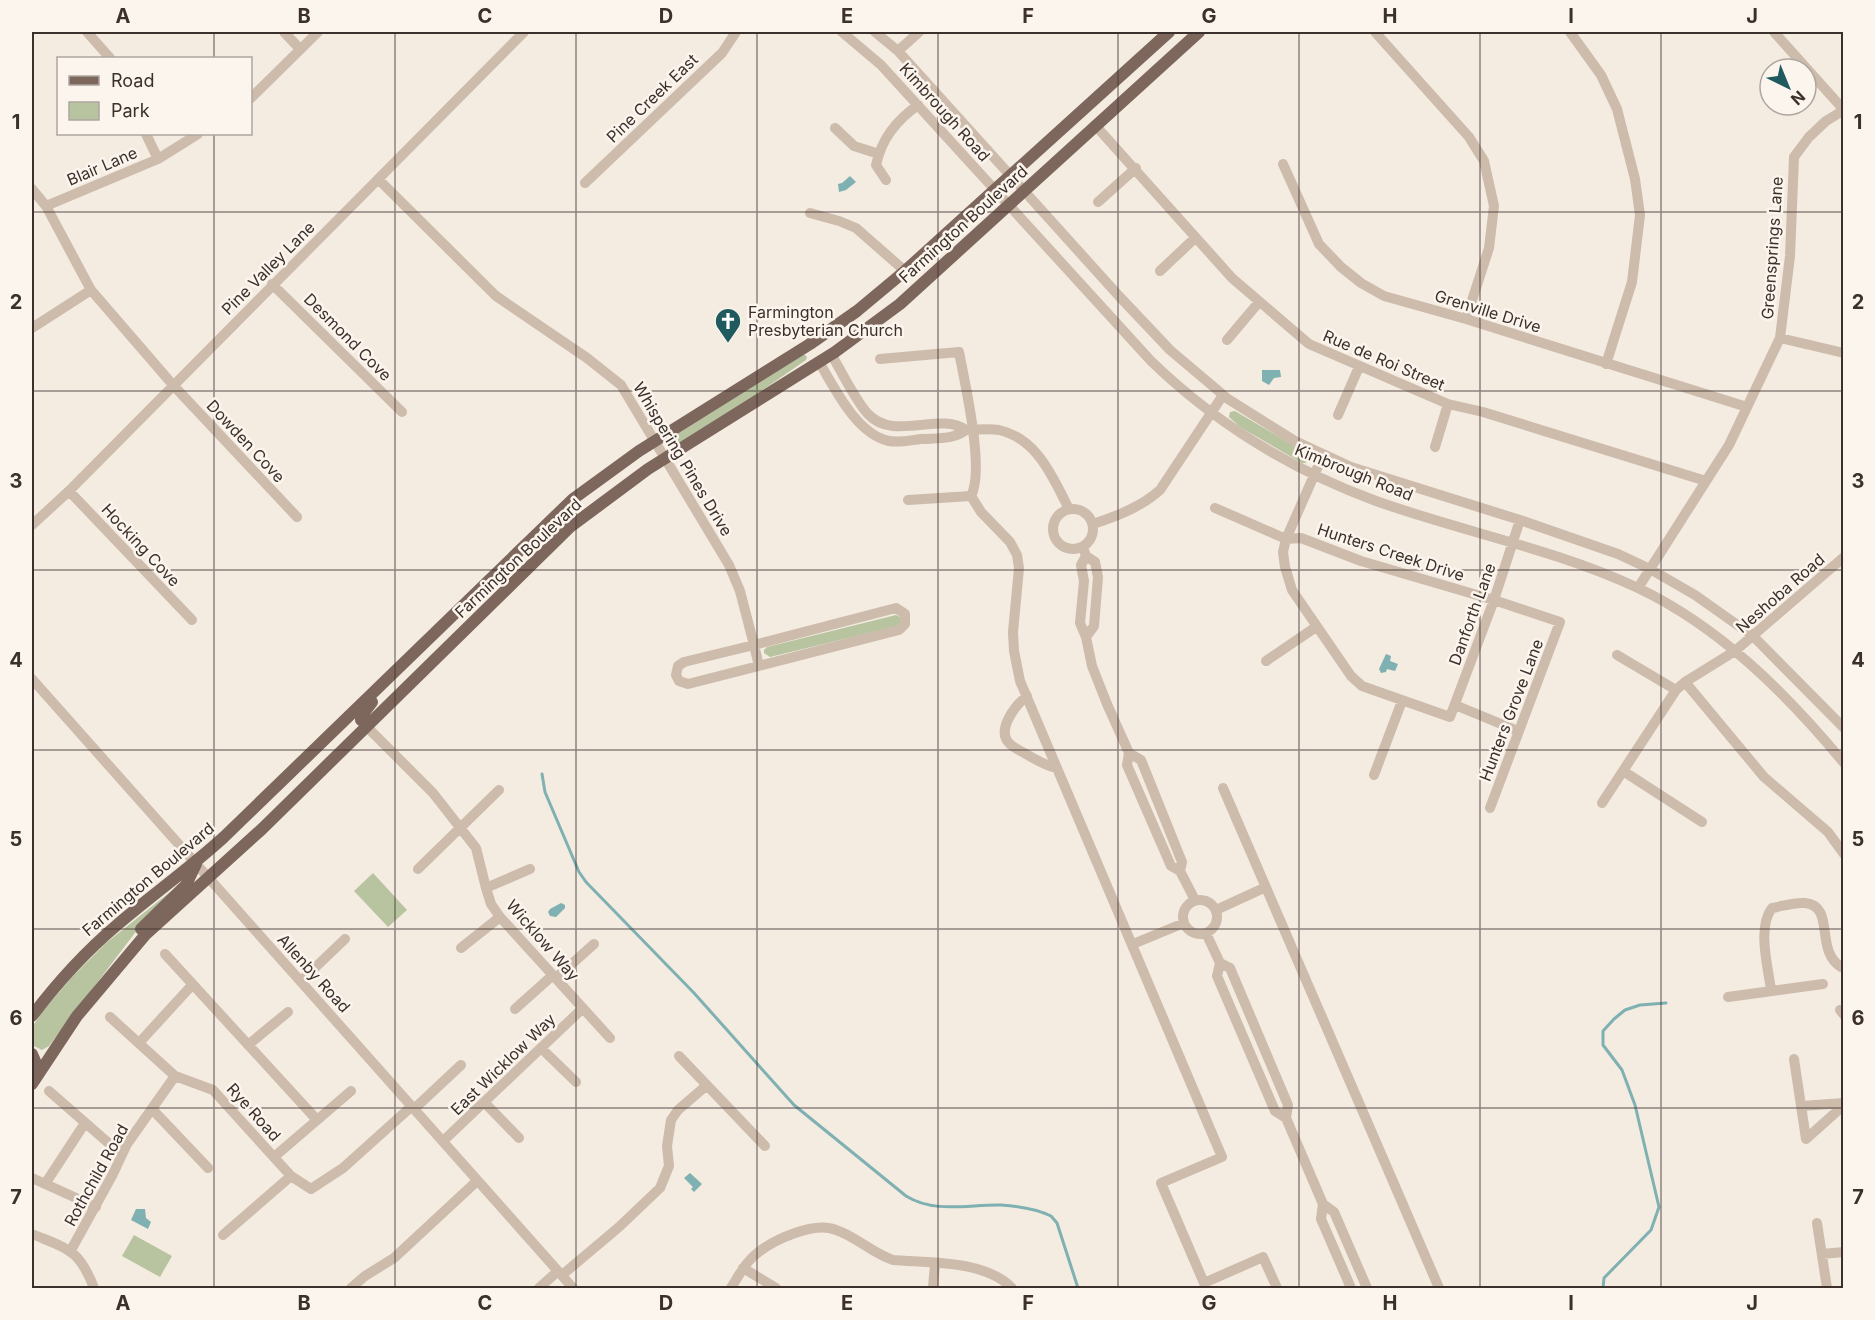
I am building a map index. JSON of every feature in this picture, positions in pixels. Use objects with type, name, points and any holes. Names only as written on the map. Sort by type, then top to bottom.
[{"type":"main road","name":"Farmington Boulevard","points":[[32,1084],[77,1017],[122,961],[167,914],[201,870],[264,798],[360,720],[570,527],[630,481],[746,408],[814,352],[1169,32]]},
{"type":"main road","name":"Farmington Boulevard","points":[[32,1016],[74,966],[116,925],[262,829],[360,720],[420,646],[566,505],[591,484],[655,440],[814,352],[831,354],[900,304],[1199,32]]},
{"type":"main road","points":[[32,1053],[46,1062]]},
{"type":"main road","points":[[32,1053],[35,1061],[32,1070]]},
{"type":"street","points":[[87,32],[109,57]]},
{"type":"street","points":[[284,32],[300,49]]},
{"type":"street","points":[[252,97],[318,32]]},
{"type":"street","name":"Pine Valley Lane","points":[[32,525],[69,491],[524,32]]},
{"type":"street","name":"Pine Creek East","points":[[585,183],[722,53],[736,32]]},
{"type":"street","name":"Kimbrough Road","points":[[842,32],[881,64],[1150,361],[1211,413],[1280,458],[1375,500],[1559,557],[1638,588],[1680,611],[1735,651],[1768,680],[1844,763]]},
{"type":"street","name":"Kimbrough Road","points":[[875,32],[898,51],[1170,350],[1223,395],[1295,441],[1351,467],[1520,520],[1618,554],[1650,569],[1695,595],[1753,636],[1844,728]]},
{"type":"street","points":[[898,51],[919,32]]},
{"type":"street","points":[[1375,32],[1469,137],[1484,161],[1494,206],[1489,248],[1466,319]]},
{"type":"street","points":[[1570,32],[1600,75],[1617,109],[1635,179],[1640,215],[1632,282],[1606,364]]},
{"type":"street","points":[[1774,32],[1844,110]]},
{"type":"street","points":[[886,180],[876,165],[879,154],[889,132],[918,105]]},
{"type":"street","name":"Greensprings Lane","points":[[1638,588],[1729,445],[1780,338],[1790,256],[1794,157],[1809,137],[1826,121],[1844,110]]},
{"type":"street","name":"Rue de Roi Street","points":[[1095,125],[1136,168],[1232,278],[1309,345],[1448,404],[1483,412],[1706,481]]},
{"type":"street","points":[[834,128],[854,146],[879,154]]},
{"type":"street","points":[[146,135],[158,159]]},
{"type":"street","name":"Blair Lane","points":[[46,206],[158,159],[196,135]]},
{"type":"street","name":"Grenville Drive","points":[[1283,164],[1319,244],[1341,267],[1361,283],[1384,296],[1466,319],[1747,407]]},
{"type":"street","points":[[1098,202],[1136,168]]},
{"type":"street","name":"Whispering Pines Drive","points":[[378,179],[496,296],[587,358],[621,385],[729,565],[740,591],[759,666]]},
{"type":"street","name":"Dowden Cove","points":[[32,189],[46,206],[91,290],[173,386],[297,517]]},
{"type":"street","points":[[810,213],[856,228],[905,271]]},
{"type":"street","points":[[1160,271],[1195,238]]},
{"type":"street","name":"Desmond Cove","points":[[272,284],[402,412]]},
{"type":"street","points":[[32,328],[91,290]]},
{"type":"street","points":[[1227,340],[1259,302]]},
{"type":"street","points":[[1780,338],[1844,353]]},
{"type":"street","points":[[814,352],[849,410],[866,429],[889,441],[956,437],[969,430],[1000,430],[1028,445],[1043,460],[1069,509]]},
{"type":"street","points":[[880,359],[959,352],[976,486],[971,496]]},
{"type":"street","points":[[831,354],[868,414],[876,420],[897,427],[956,423],[969,430]]},
{"type":"street","points":[[1338,415],[1359,367]]},
{"type":"street","points":[[1093,524],[1131,509],[1160,490],[1223,395]]},
{"type":"street","points":[[1435,447],[1448,404]]},
{"type":"street","points":[[1323,455],[1286,539],[1284,559],[1292,590],[1351,676],[1362,686],[1402,701],[1374,775]]},
{"type":"street","name":"Hocking Cove","points":[[69,491],[192,620]]},
{"type":"street","points":[[908,500],[971,496]]},
{"type":"street","points":[[971,496],[981,512],[1010,542],[1017,555],[1019,568],[1013,632],[1020,681],[1222,1157],[1161,1183],[1204,1283],[1263,1257],[1277,1288]]},
{"type":"street","name":"Hunters Creek Drive","points":[[1215,508],[1286,539],[1301,538],[1360,561],[1560,622]]},
{"type":"street","points":[[1086,637],[1094,626],[1097,584],[1095,562],[1085,551],[1062,546],[1054,535],[1054,522],[1069,509],[1082,510],[1093,524],[1092,538],[1085,551],[1081,565],[1083,583],[1080,623],[1098,682],[1129,753],[1127,765],[1171,866],[1180,871],[1195,900]]},
{"type":"street","name":"Danforth Lane","points":[[1402,701],[1450,717],[1494,600],[1520,520]]},
{"type":"street","name":"Neshoba Road","points":[[1602,803],[1676,690],[1735,651],[1844,557]]},
{"type":"street","points":[[1083,583],[1097,584]]},
{"type":"street","points":[[896,608],[903,611],[906,617],[905,624],[898,630],[688,684],[679,681],[676,675],[678,666],[684,662],[754,645],[896,608]]},
{"type":"street","name":"Hunters Grove Lane","points":[[1490,808],[1560,622]]},
{"type":"street","points":[[1266,661],[1316,627]]},
{"type":"street","points":[[1617,655],[1676,690]]},
{"type":"street","name":"Allenby Road","points":[[32,678],[573,1288]]},
{"type":"street","points":[[1685,682],[1764,777],[1828,832],[1844,854]]},
{"type":"street","points":[[1027,696],[1011,714],[1005,736],[1016,748],[1044,765],[1056,768]]},
{"type":"street","points":[[1455,705],[1518,731]]},
{"type":"street","name":"Wicklow Way","points":[[360,720],[433,793],[476,848],[491,904],[500,917],[610,1038]]},
{"type":"street","points":[[1827,743],[1844,728]]},
{"type":"street","points":[[1623,771],[1702,822]]},
{"type":"street","points":[[1223,788],[1439,1288]]},
{"type":"street","points":[[418,868],[499,790]]},
{"type":"street","points":[[486,888],[530,869]]},
{"type":"street","points":[[1215,910],[1266,887]]},
{"type":"street","points":[[1195,900],[1210,903],[1215,910],[1216,924],[1206,933],[1191,932],[1184,923],[1183,912],[1195,900]]},
{"type":"street","points":[[1770,990],[1764,929],[1768,913],[1772,908],[1803,903],[1815,906],[1821,914],[1828,951],[1833,962],[1841,967],[1844,966]]},
{"type":"street","points":[[461,948],[500,917]]},
{"type":"street","points":[[1133,944],[1184,923]]},
{"type":"street","points":[[1206,933],[1220,963],[1217,976],[1275,1111],[1286,1118],[1323,1204],[1334,1212],[1367,1288]]},
{"type":"street","points":[[300,981],[345,939]]},
{"type":"street","points":[[515,1009],[594,944]]},
{"type":"street","points":[[165,954],[317,1120]]},
{"type":"street","points":[[139,1043],[192,984]]},
{"type":"street","points":[[1728,997],[1823,984]]},
{"type":"street","name":"East Wicklow Way","points":[[443,1141],[583,1008]]},
{"type":"street","points":[[248,1045],[288,1012]]},
{"type":"street","points":[[110,1017],[175,1076],[150,1112],[208,1168]]},
{"type":"street","points":[[542,1048],[576,1082]]},
{"type":"street","points":[[680,1056],[765,1146]]},
{"type":"street","points":[[1794,1059],[1806,1138],[1844,1104]]},
{"type":"street","points":[[413,1107],[460,1065]]},
{"type":"street","name":"Rye Road","points":[[175,1076],[213,1089],[291,1176],[311,1189],[343,1168],[413,1107]]},
{"type":"street","points":[[539,1288],[619,1227],[660,1188],[669,1166],[667,1146],[671,1120],[678,1110],[707,1085]]},
{"type":"street","points":[[49,1091],[122,1152]]},
{"type":"street","points":[[274,1157],[351,1091]]},
{"type":"street","points":[[484,1102],[519,1138]]},
{"type":"street","points":[[1802,1106],[1844,1104]]},
{"type":"street","name":"Rothchild Road","points":[[71,1250],[96,1207],[122,1152],[150,1112]]},
{"type":"street","points":[[45,1184],[85,1123]]},
{"type":"street","points":[[223,1235],[291,1176]]},
{"type":"street","points":[[32,1178],[96,1207]]},
{"type":"street","points":[[351,1288],[365,1276],[394,1258],[477,1181]]},
{"type":"street","points":[[1323,1204],[1321,1219],[1351,1288]]},
{"type":"street","points":[[1817,1223],[1827,1288]]},
{"type":"street","points":[[731,1288],[743,1268],[755,1255],[779,1239],[822,1227],[840,1231],[884,1257],[985,1270],[1012,1288]]},
{"type":"street","points":[[32,1234],[71,1250],[87,1270],[94,1288]]},
{"type":"street","points":[[1822,1254],[1844,1252]]},
{"type":"street","points":[[933,1288],[935,1264]]},
{"type":"street","points":[[743,1268],[776,1288]]},
{"type":"green space","points":[[804,354],[807,357],[806,360],[741,405],[671,448],[668,446],[668,440]]},
{"type":"green space","points":[[1235,411],[1308,454],[1309,461],[1302,463],[1240,427],[1229,417],[1230,412]]},
{"type":"green space","points":[[896,615],[902,620],[898,626],[770,657],[764,653],[767,647]]},
{"type":"green space","points":[[373,873],[407,910],[388,927],[354,891]]},
{"type":"green space","points":[[180,884],[141,925],[49,1046],[42,1050],[32,1045],[32,1027],[73,976],[106,943]]},
{"type":"green space","points":[[134,1235],[172,1256],[160,1277],[122,1256]]},
{"type":"water","points":[[850,176],[856,182],[846,190],[839,192],[838,184]]},
{"type":"water","points":[[1262,370],[1280,370],[1281,377],[1274,378],[1269,385],[1262,381]]},
{"type":"water","points":[[1386,654],[1391,656],[1390,661],[1398,664],[1395,671],[1387,669],[1386,672],[1381,673],[1379,669]]},
{"type":"water","points":[[561,903],[565,905],[565,908],[556,917],[550,916],[548,912],[550,909]]},
{"type":"water","points":[[690,1173],[702,1184],[694,1192],[691,1189],[693,1187],[684,1178]]},
{"type":"water","points":[[136,1209],[145,1209],[146,1218],[151,1222],[148,1229],[131,1220]]},
{"type":"waterway","points":[[542,774],[545,792],[579,872],[586,882],[694,993],[794,1105],[906,1196],[917,1202],[953,1207],[1014,1206],[1051,1216],[1057,1223],[1078,1288]]},
{"type":"waterway","points":[[1603,1288],[1604,1278],[1651,1230],[1659,1207],[1635,1105],[1622,1070],[1603,1045],[1603,1031],[1625,1010],[1640,1005],[1666,1003]]},
{"type":"place","name":"Farmington Presbyterian Church","points":[[728,344]]}]
